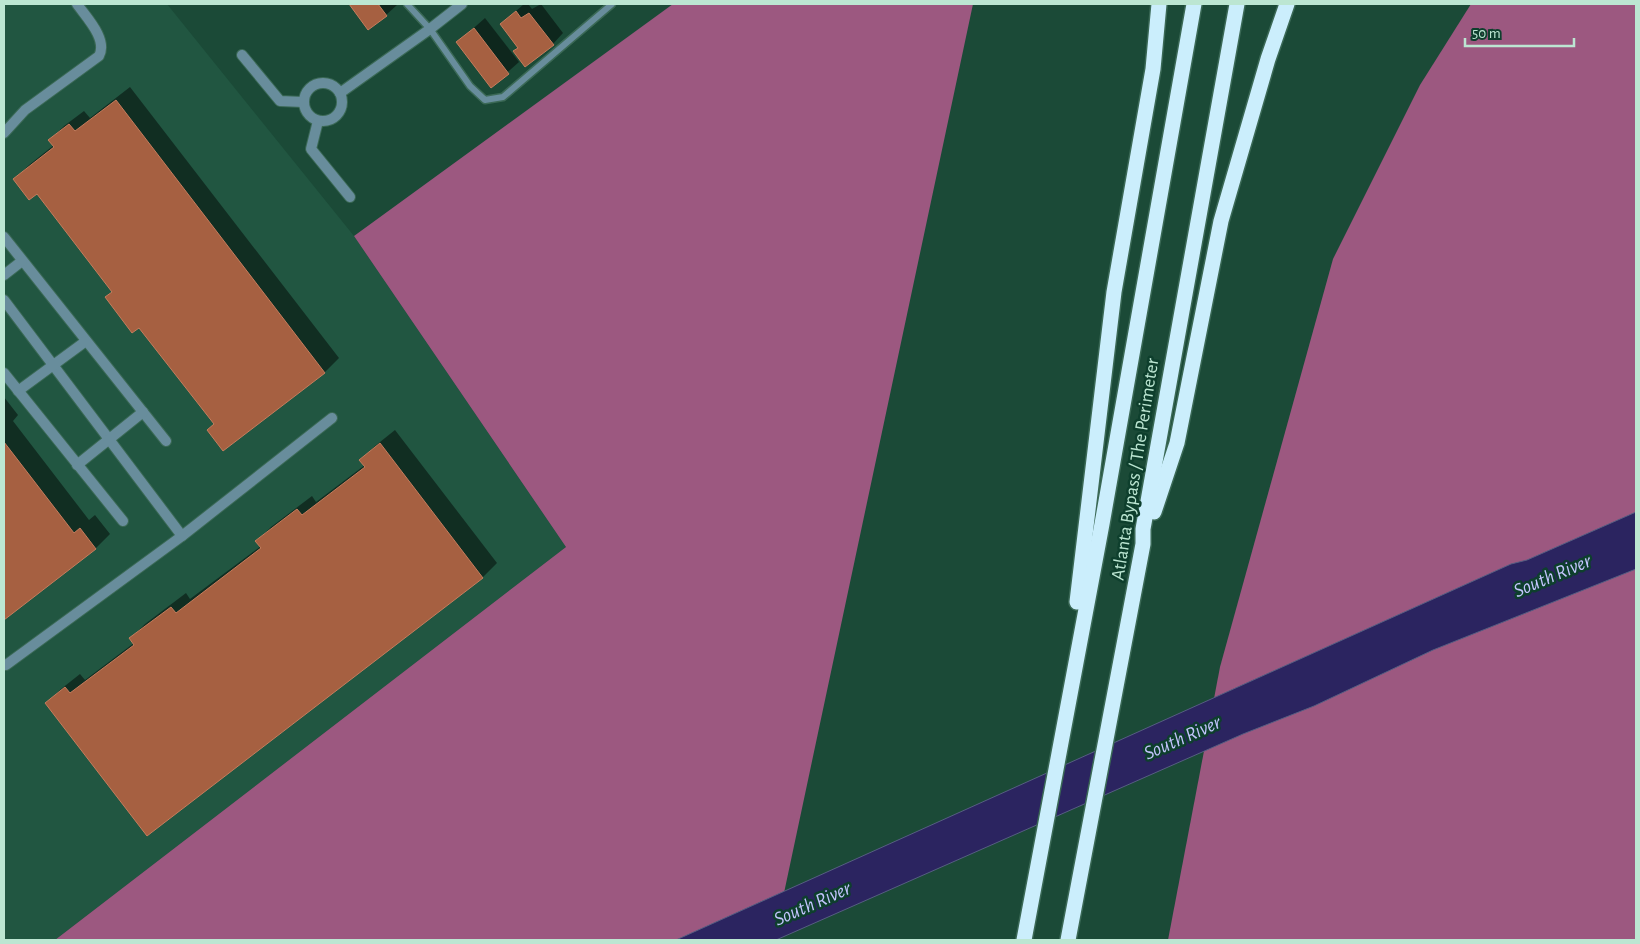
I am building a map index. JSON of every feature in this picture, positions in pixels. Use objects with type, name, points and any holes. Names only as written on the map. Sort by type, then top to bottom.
[{"type":"highway","points":[[1061,738],[1114,292],[1152,69],[1160,4]]},
{"type":"highway","name":"Atlanta Bypass / The Perimeter","points":[[1024,940],[1102,524],[1194,4]]},
{"type":"highway","name":"Atlanta Bypass / The Perimeter","points":[[1068,940],[1143,544],[1143,529],[1237,4]]},
{"type":"highway","points":[[1143,544],[1176,443],[1221,221],[1268,59],[1288,4]]},
{"type":"street","points":[[4,134],[25,110],[97,58],[101,47],[99,38],[78,4]]},
{"type":"street","points":[[340,93],[430,30],[462,4]]},
{"type":"street","points":[[242,56],[280,101],[304,102]]},
{"type":"street","points":[[318,84],[331,85],[340,93],[342,106],[336,117],[324,122],[318,121],[307,114],[304,102],[308,90],[318,84]]},
{"type":"street","points":[[318,121],[311,150],[350,197]]},
{"type":"street","points":[[4,237],[166,441]]},
{"type":"street","points":[[4,275],[22,261]]},
{"type":"street","points":[[4,300],[182,536]]},
{"type":"street","points":[[18,391],[86,341]]},
{"type":"street","points":[[4,373],[123,520]]},
{"type":"street","points":[[77,464],[143,412]]},
{"type":"street","points":[[6,665],[182,536],[332,418]]},
{"type":"lane","points":[[407,4],[430,30],[470,86],[485,100],[502,97],[612,4]]},
{"type":"shaded area","points":[[4,4],[167,4],[354,236],[566,547],[55,940],[4,940]]},
{"type":"shaded area","points":[[673,4],[973,4],[774,940],[55,940],[566,547],[354,236]]},
{"type":"shaded area","points":[[1471,4],[1636,4],[1636,940],[1168,940],[1220,667],[1333,259],[1420,85]]},
{"type":"water","name":"South River","points":[[1636,512],[1636,569],[1433,650],[1314,706],[1243,734],[776,940],[676,940],[1511,564],[1527,560]]},
{"type":"building","points":[[349,4],[378,4],[387,16],[368,30]]},
{"type":"building","points":[[516,11],[521,18],[529,13],[554,45],[525,67],[513,51],[518,48],[500,24]]},
{"type":"building","points":[[474,28],[509,74],[491,88],[456,42]]},
{"type":"building","points":[[116,100],[325,373],[223,451],[207,430],[214,424],[139,328],[132,333],[105,297],[112,292],[37,194],[29,200],[13,179],[54,147],[48,140],[69,124],[75,131]]},
{"type":"building","points":[[4,442],[74,533],[80,528],[96,549],[4,620]]},
{"type":"building","points":[[380,443],[483,578],[147,836],[45,703],[65,687],[70,693],[134,645],[129,638],[171,607],[176,613],[261,548],[255,541],[297,509],[302,515],[365,467],[359,460]]}]
